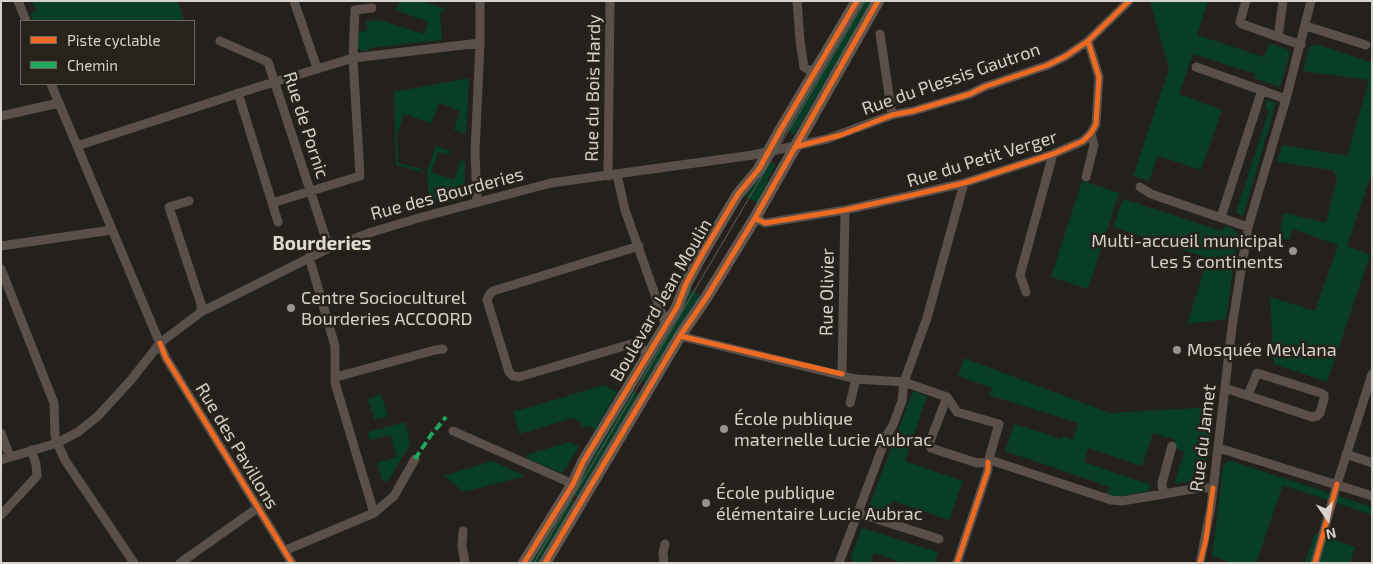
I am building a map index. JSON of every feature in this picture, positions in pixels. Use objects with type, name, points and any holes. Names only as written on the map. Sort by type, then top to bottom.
[{"type":"main road","name":"Boulevard Jean Moulin","points":[[524,563],[668,323],[704,251],[738,194],[759,169],[857,1]]},
{"type":"main road","name":"Boulevard Jean Moulin","points":[[545,563],[680,336],[706,298],[755,218],[878,1]]},
{"type":"street","points":[[18,1],[26,20]]},
{"type":"street","points":[[294,1],[317,68]]},
{"type":"street","points":[[477,202],[475,152],[480,1]]},
{"type":"street","name":"Rue du Bois Hardy","points":[[610,1],[607,163],[639,246],[664,320],[668,323]]},
{"type":"street","points":[[798,1],[800,41],[804,67],[814,73]]},
{"type":"street","name":"Rue du Plessis Gautron","points":[[769,152],[841,135],[892,115],[913,111],[961,96],[984,86],[1035,70],[1066,56],[1088,41],[1128,1]]},
{"type":"street","points":[[1246,1],[1240,22],[1301,45]]},
{"type":"street","points":[[1278,37],[1283,1]]},
{"type":"street","name":"Rue du Jamet","points":[[1200,563],[1214,488],[1233,317],[1248,227],[1286,99],[1311,1]]},
{"type":"street","points":[[272,203],[360,176],[353,58],[354,10],[372,8]]},
{"type":"street","points":[[1306,26],[1366,45]]},
{"type":"street","points":[[880,34],[892,115]]},
{"type":"street","name":"Rue de Pornic","points":[[220,41],[268,62],[329,248]]},
{"type":"street","points":[[1086,177],[1094,145],[1092,133],[1096,124],[1099,77],[1088,41]]},
{"type":"street","points":[[78,146],[275,81],[353,58],[480,43]]},
{"type":"street","points":[[1196,67],[1286,99]]},
{"type":"street","name":"Rue des Pavillons","points":[[51,85],[166,358],[286,550],[292,563]]},
{"type":"street","points":[[1221,217],[1262,90]]},
{"type":"street","points":[[238,93],[278,222]]},
{"type":"street","points":[[1,116],[58,103]]},
{"type":"street","name":"Rue du Petit Verger","points":[[755,218],[765,223],[845,210],[964,183],[1053,154],[1083,142],[1092,133]]},
{"type":"street","name":"Rue des Bourderies","points":[[6,458],[57,443],[78,432],[98,416],[131,380],[160,343],[201,312],[329,248],[372,232],[551,183],[769,152]]},
{"type":"street","points":[[1026,292],[1020,276],[1053,154]]},
{"type":"street","points":[[840,563],[887,435],[902,401],[904,382],[927,318],[964,183]]},
{"type":"street","points":[[1140,187],[1152,194],[1248,227]]},
{"type":"street","points":[[189,201],[169,207],[200,302],[201,312]]},
{"type":"street","name":"Rue Olivier","points":[[842,374],[845,210]]},
{"type":"street","points":[[1,246],[112,230]]},
{"type":"street","points":[[639,246],[492,291],[488,295],[487,300],[508,372],[513,376],[519,377],[630,344],[649,354]]},
{"type":"street","points":[[309,257],[335,346],[335,383],[374,513]]},
{"type":"street","points":[[1,269],[54,403],[57,443],[65,460],[134,563]]},
{"type":"street","points":[[680,336],[842,374],[856,379],[904,382],[947,397],[957,412],[999,424],[988,462],[988,470],[957,563]]},
{"type":"street","points":[[336,377],[434,350],[443,350]]},
{"type":"street","points":[[1225,388],[1248,396],[1312,417],[1320,413],[1324,400],[1324,395],[1321,393],[1257,373],[1254,376],[1248,396]]},
{"type":"street","points":[[1316,563],[1337,484],[1372,374]]},
{"type":"street","points":[[850,403],[856,379]]},
{"type":"street","points":[[947,397],[929,444],[931,448],[977,463],[993,461],[1111,500],[1214,488]]},
{"type":"street","points":[[453,432],[573,484]]},
{"type":"street","points":[[1,433],[6,458]]},
{"type":"street","points":[[1163,494],[1162,483],[1172,446]]},
{"type":"street","points":[[1219,448],[1372,496]]},
{"type":"street","points":[[1,515],[37,476],[36,464],[31,450]]},
{"type":"street","points":[[1346,454],[1372,463]]},
{"type":"street","points":[[286,550],[374,513],[394,496],[415,458]]},
{"type":"street","points":[[180,563],[259,507]]},
{"type":"street","points":[[858,514],[939,539]]},
{"type":"street","points":[[463,531],[462,546],[465,563]]},
{"type":"street","points":[[664,563],[663,553],[665,544]]},
{"type":"green space","points":[[32,1],[178,1],[184,20],[32,20],[30,14],[37,11]]},
{"type":"green space","points":[[399,1],[423,1],[446,9],[440,14],[442,40],[369,48],[369,51],[361,51],[357,45],[359,32],[367,31],[366,21],[379,20],[424,34],[428,22],[396,10]]},
{"type":"green space","points":[[862,1],[873,1],[794,135],[785,129]]},
{"type":"green space","points":[[1150,1],[1208,1],[1197,35],[1264,57],[1270,43],[1288,50],[1290,53],[1280,87],[1254,78],[1256,74],[1193,54],[1179,94],[1222,110],[1201,170],[1158,156],[1149,181],[1133,176],[1169,69]]},
{"type":"green space","points":[[1316,44],[1372,63],[1372,171],[1347,246],[1370,255],[1327,382],[1274,364],[1270,297],[1315,311],[1338,245],[1293,229],[1289,240],[1279,239],[1284,213],[1326,223],[1337,177],[1332,170],[1277,162],[1282,145],[1347,156],[1369,80],[1303,71],[1309,49]]},
{"type":"green space","points":[[469,78],[466,134],[454,130],[460,111],[439,103],[431,123],[404,114],[397,134],[398,163],[422,169],[423,172],[396,165],[394,92]]},
{"type":"green space","points":[[1268,100],[1276,103],[1243,216],[1236,213],[1269,110],[1265,108]]},
{"type":"green space","points":[[436,146],[450,151],[449,155],[438,152],[431,172],[454,180],[461,160],[465,161],[465,187],[458,195],[429,204],[427,171]]},
{"type":"green space","points":[[768,160],[776,165],[769,177],[759,204],[742,194]]},
{"type":"green space","points":[[1082,181],[1119,193],[1088,289],[1051,277]]},
{"type":"green space","points":[[1123,199],[1222,231],[1225,226],[1233,229],[1238,234],[1226,319],[1187,324],[1208,258],[1113,227]]},
{"type":"green space","points":[[687,288],[703,297],[647,384],[639,379]]},
{"type":"green space","points":[[964,358],[1110,413],[1215,407],[1204,479],[1174,484],[1184,452],[1176,448],[1175,440],[1153,433],[1142,466],[1088,448],[1084,462],[1151,485],[1149,491],[1118,497],[1107,494],[1110,487],[1005,451],[1014,424],[1061,439],[1063,436],[1073,440],[1078,423],[989,395],[992,388],[958,376]]},
{"type":"green space","points":[[604,385],[617,392],[595,430],[586,425],[583,429],[580,427],[582,423],[573,418],[520,434],[513,412]]},
{"type":"green space","points":[[632,390],[640,395],[579,499],[571,494]]},
{"type":"green space","points":[[913,391],[927,396],[905,461],[963,481],[949,520],[893,501],[888,515],[871,509],[870,504]]},
{"type":"green space","points":[[381,394],[388,416],[375,420],[368,399]]},
{"type":"green space","points":[[405,422],[410,444],[389,480],[385,482],[382,480],[377,463],[397,457],[391,435],[370,440],[368,432]]},
{"type":"green space","points":[[570,442],[579,447],[562,473],[528,459],[526,455]]},
{"type":"green space","points":[[492,461],[526,476],[464,492],[444,476]]},
{"type":"green space","points":[[1231,461],[1372,507],[1372,515],[1283,485],[1256,563],[1233,563],[1212,556],[1223,466]]},
{"type":"green space","points":[[568,497],[577,502],[542,563],[530,563]]},
{"type":"green space","points":[[862,528],[938,552],[935,563],[903,563],[874,553],[870,563],[853,562],[851,556]]},
{"type":"green space","points":[[1315,533],[1355,547],[1350,563],[1305,563]]},
{"type":"tram line","points":[[534,563],[865,1]]},
{"type":"marked path","points":[[415,459],[446,417]]},
{"type":"cycle path","points":[[524,563],[573,484],[583,462],[677,307],[686,284],[704,251],[738,194],[759,169],[857,1]]},
{"type":"cycle path","points":[[545,563],[680,336],[706,298],[755,218],[878,1]]},
{"type":"cycle path","points":[[795,147],[841,135],[892,115],[913,111],[970,94],[984,87],[1048,65],[1066,56],[1088,41],[1129,1]]},
{"type":"cycle path","points":[[755,218],[765,223],[845,210],[964,183],[1053,154],[1083,141],[1096,124],[1099,77],[1088,41]]},
{"type":"cycle path","points":[[680,336],[842,374]]},
{"type":"cycle path","points":[[160,343],[166,358],[292,563]]},
{"type":"cycle path","points":[[957,563],[988,470],[988,462]]},
{"type":"cycle path","points":[[1315,563],[1337,484]]},
{"type":"cycle path","points":[[1200,563],[1206,539],[1213,488]]},
{"type":"place","name":"Multi-accueil municipal Les 5 continents","points":[[1293,251]]},
{"type":"place","name":"Centre Socioculturel Bourderies ACCOORD","points":[[291,308]]},
{"type":"place","name":"Mosquée Mevlana","points":[[1177,350]]},
{"type":"place","name":"École publique maternelle Lucie Aubrac","points":[[724,429]]},
{"type":"place","name":"École publique élémentaire Lucie Aubrac","points":[[706,503]]},
{"type":"district","name":"Bourderies","points":[[322,244]]}]
